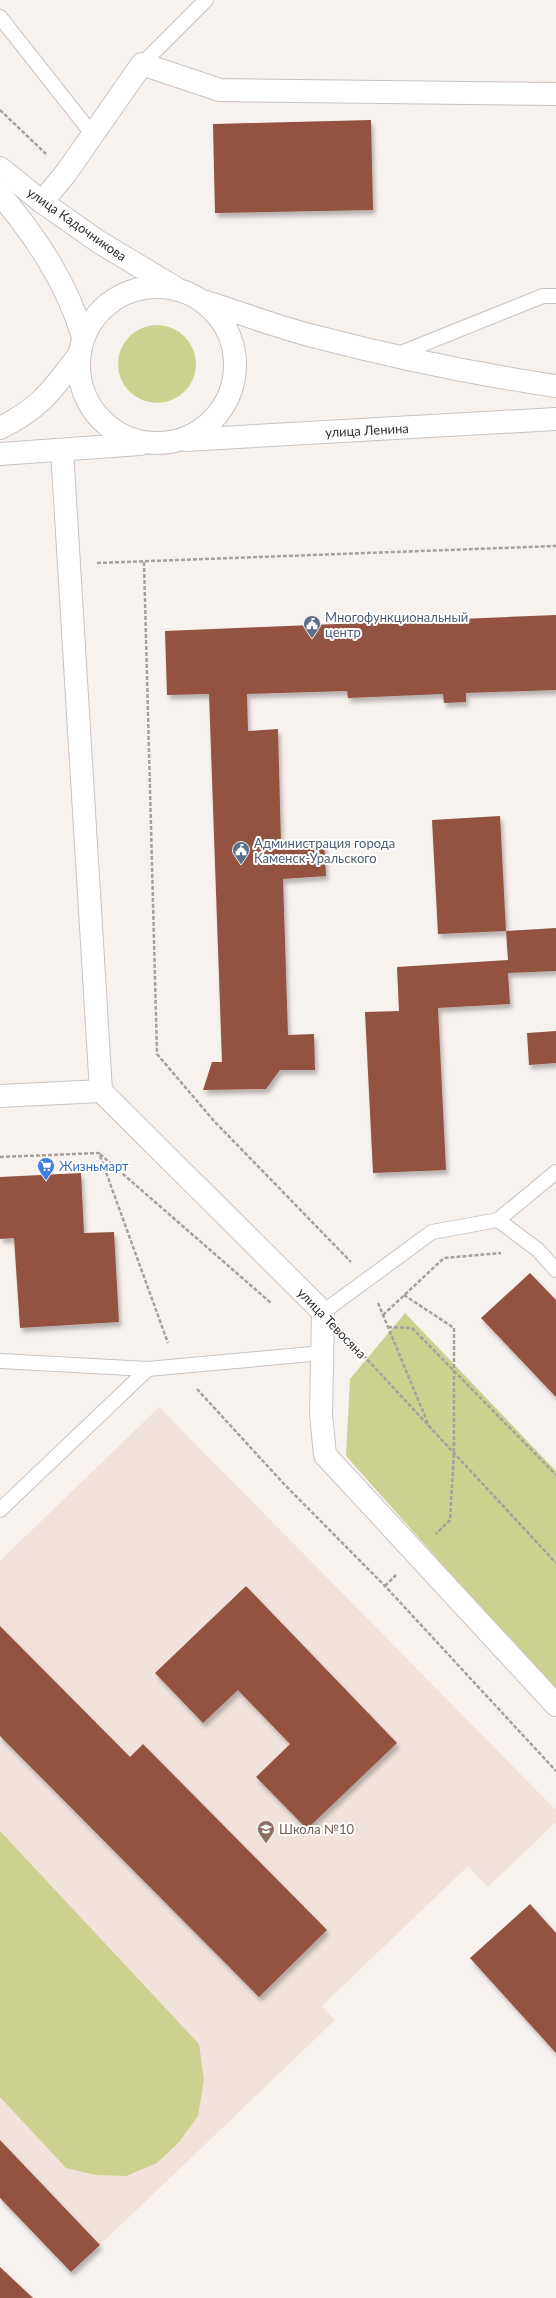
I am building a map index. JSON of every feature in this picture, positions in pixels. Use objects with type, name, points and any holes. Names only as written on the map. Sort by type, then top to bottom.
[{"type":"street","points":[[42,202],[66,173],[142,64],[220,90],[556,94]]},
{"type":"street","name":"улица Кадочникова","points":[[0,168],[42,202],[99,242],[177,289]]},
{"type":"street","name":"улица Кадочникова","points":[[0,194],[24,224],[53,267],[75,310],[81,346]]},
{"type":"street","points":[[0,428],[22,418],[46,398],[81,346],[94,317],[111,301],[132,290],[154,286],[177,289],[202,301],[311,336],[394,356],[556,386]]},
{"type":"street","points":[[81,346],[79,378],[86,400],[100,419],[118,433],[139,442],[170,442],[201,430],[219,412],[231,390],[235,365],[231,340],[220,318],[202,301]]},
{"type":"street","name":"улица Ленина","points":[[0,454],[170,442],[556,420]]},
{"type":"street","points":[[0,1096],[101,1091],[62,450]]},
{"type":"street","name":"улица Тевосяна","points":[[101,1091],[323,1312]]},
{"type":"street","points":[[323,1312],[321,1415],[325,1455],[556,1705]]},
{"type":"lane","points":[[142,64],[206,0]]},
{"type":"lane","points":[[0,17],[93,135]]},
{"type":"lane","points":[[394,356],[543,296],[556,296]]},
{"type":"lane","points":[[323,1312],[432,1232],[498,1220],[556,1172]]},
{"type":"lane","points":[[498,1220],[538,1250],[556,1270]]},
{"type":"lane","points":[[0,1361],[148,1369],[323,1353]]},
{"type":"lane","points":[[0,1510],[148,1369]]},
{"type":"path","points":[[0,110],[66,173]]},
{"type":"path","points":[[69,564],[556,546]]},
{"type":"path","points":[[144,562],[157,1054],[214,1121],[368,1279],[429,1426]]},
{"type":"path","points":[[0,1157],[99,1153],[272,1304]]},
{"type":"path","points":[[99,1153],[176,1366],[284,1484],[385,1586],[556,1771]]},
{"type":"path","points":[[383,1315],[444,1258],[538,1250]]},
{"type":"path","points":[[385,1586],[450,1520],[454,1453],[454,1328],[404,1294]]},
{"type":"path","name":"улица Тевосяна","points":[[323,1312],[556,1563]]},
{"type":"path","points":[[388,1328],[412,1328],[556,1475]]},
{"type":"shaded area","name":"Школа №10","points":[[159,1407],[556,1810],[556,1822],[488,1887],[468,1866],[322,2006],[335,2020],[100,2245],[0,2140],[0,1561]]},
{"type":"green space","points":[[157,325],[172,328],[185,336],[193,349],[196,364],[193,379],[185,392],[172,400],[157,403],[142,400],[129,392],[121,379],[118,364],[121,349],[129,336],[142,328]]},
{"type":"green space","points":[[405,1313],[556,1471],[556,1692],[346,1456],[350,1379]]},
{"type":"green space","points":[[0,1831],[199,2044],[204,2080],[198,2116],[179,2142],[157,2163],[126,2176],[95,2175],[66,2168],[0,2097]]},
{"type":"building","points":[[371,120],[373,210],[215,213],[213,124]]},
{"type":"building","points":[[556,615],[556,690],[466,693],[466,702],[444,703],[443,694],[348,698],[347,691],[247,694],[248,731],[278,729],[281,844],[324,842],[326,876],[283,879],[288,1035],[314,1034],[315,1070],[280,1070],[266,1089],[203,1090],[212,1062],[222,1062],[209,694],[167,695],[165,631]]},
{"type":"building","points":[[500,816],[506,931],[438,934],[432,820]]},
{"type":"building","points":[[556,928],[556,971],[508,973],[510,1004],[438,1008],[446,1170],[373,1173],[365,1012],[399,1011],[397,967],[508,960],[506,931]]},
{"type":"building","points":[[556,1031],[556,1063],[529,1065],[527,1033]]},
{"type":"building","points":[[81,1173],[84,1233],[114,1232],[119,1322],[20,1328],[14,1238],[0,1239],[0,1177]]},
{"type":"building","points":[[530,1273],[556,1300],[556,1397],[481,1318]]},
{"type":"building","points":[[246,1586],[397,1743],[307,1829],[256,1777],[290,1744],[238,1690],[203,1723],[155,1673]]},
{"type":"building","points":[[0,1626],[130,1757],[143,1744],[327,1930],[259,1997],[0,1736]]},
{"type":"building","points":[[530,1904],[556,1933],[556,2053],[470,1958]]},
{"type":"building","points":[[0,2140],[100,2245],[71,2272],[0,2198]]},
{"type":"building","points":[[0,2267],[33,2298],[0,2298]]},
{"type":"place","name":"Многофункциональный центр","points":[[312,639]]},
{"type":"place","name":"Администрация города Каменск-Уральского","points":[[241,865]]},
{"type":"place","name":"Жизньмарт","points":[[46,1181]]},
{"type":"place","name":"Школа №10","points":[[266,1844]]}]
